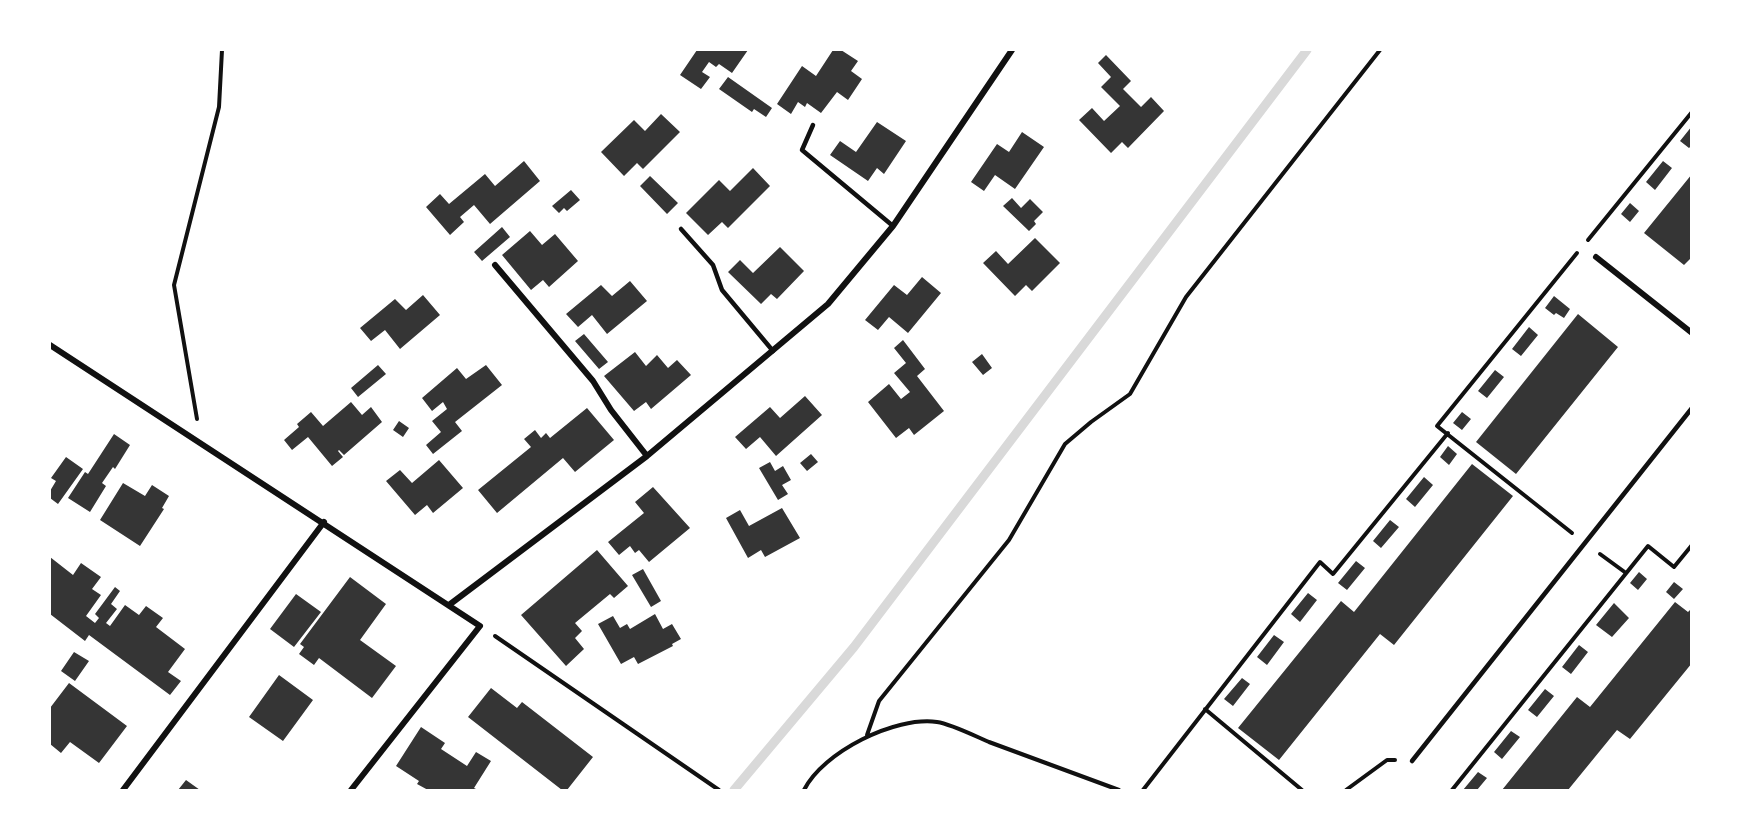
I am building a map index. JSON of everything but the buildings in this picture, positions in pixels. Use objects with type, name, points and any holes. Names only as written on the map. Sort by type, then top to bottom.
[{"type":"street","points":[[449,605],[647,456],[828,304],[893,226],[1012,50]]},
{"type":"street","points":[[1596,257],[1692,333]]},
{"type":"street","points":[[495,265],[593,381],[611,410],[647,456]]},
{"type":"street","points":[[50,345],[480,626],[351,790]]},
{"type":"street","points":[[123,790],[324,522]]},
{"type":"lane","points":[[813,125],[802,150],[893,226]]},
{"type":"lane","points":[[681,229],[713,266],[722,290],[773,351]]},
{"type":"lane","points":[[1412,761],[1692,408]]},
{"type":"path","points":[[201,443],[174,285],[219,107],[222,50]]},
{"type":"path","points":[[867,735],[879,701],[1009,540],[1065,444],[1130,394],[1186,297],[1380,50]]},
{"type":"path","points":[[1626,573],[1437,426],[1692,112]]},
{"type":"path","points":[[1143,790],[1320,562],[1333,574],[1448,434]]},
{"type":"path","points":[[1452,790],[1648,546],[1674,567],[1692,545]]},
{"type":"path","points":[[480,626],[718,790]]},
{"type":"path","points":[[1205,709],[1302,790]]},
{"type":"path","points":[[804,790],[809,781],[832,758],[867,735],[905,724],[938,722],[1119,790]]},
{"type":"path","points":[[1346,790],[1387,760],[1412,761]]},
{"type":"waterway","points":[[734,790],[854,647],[1307,50]]}]
